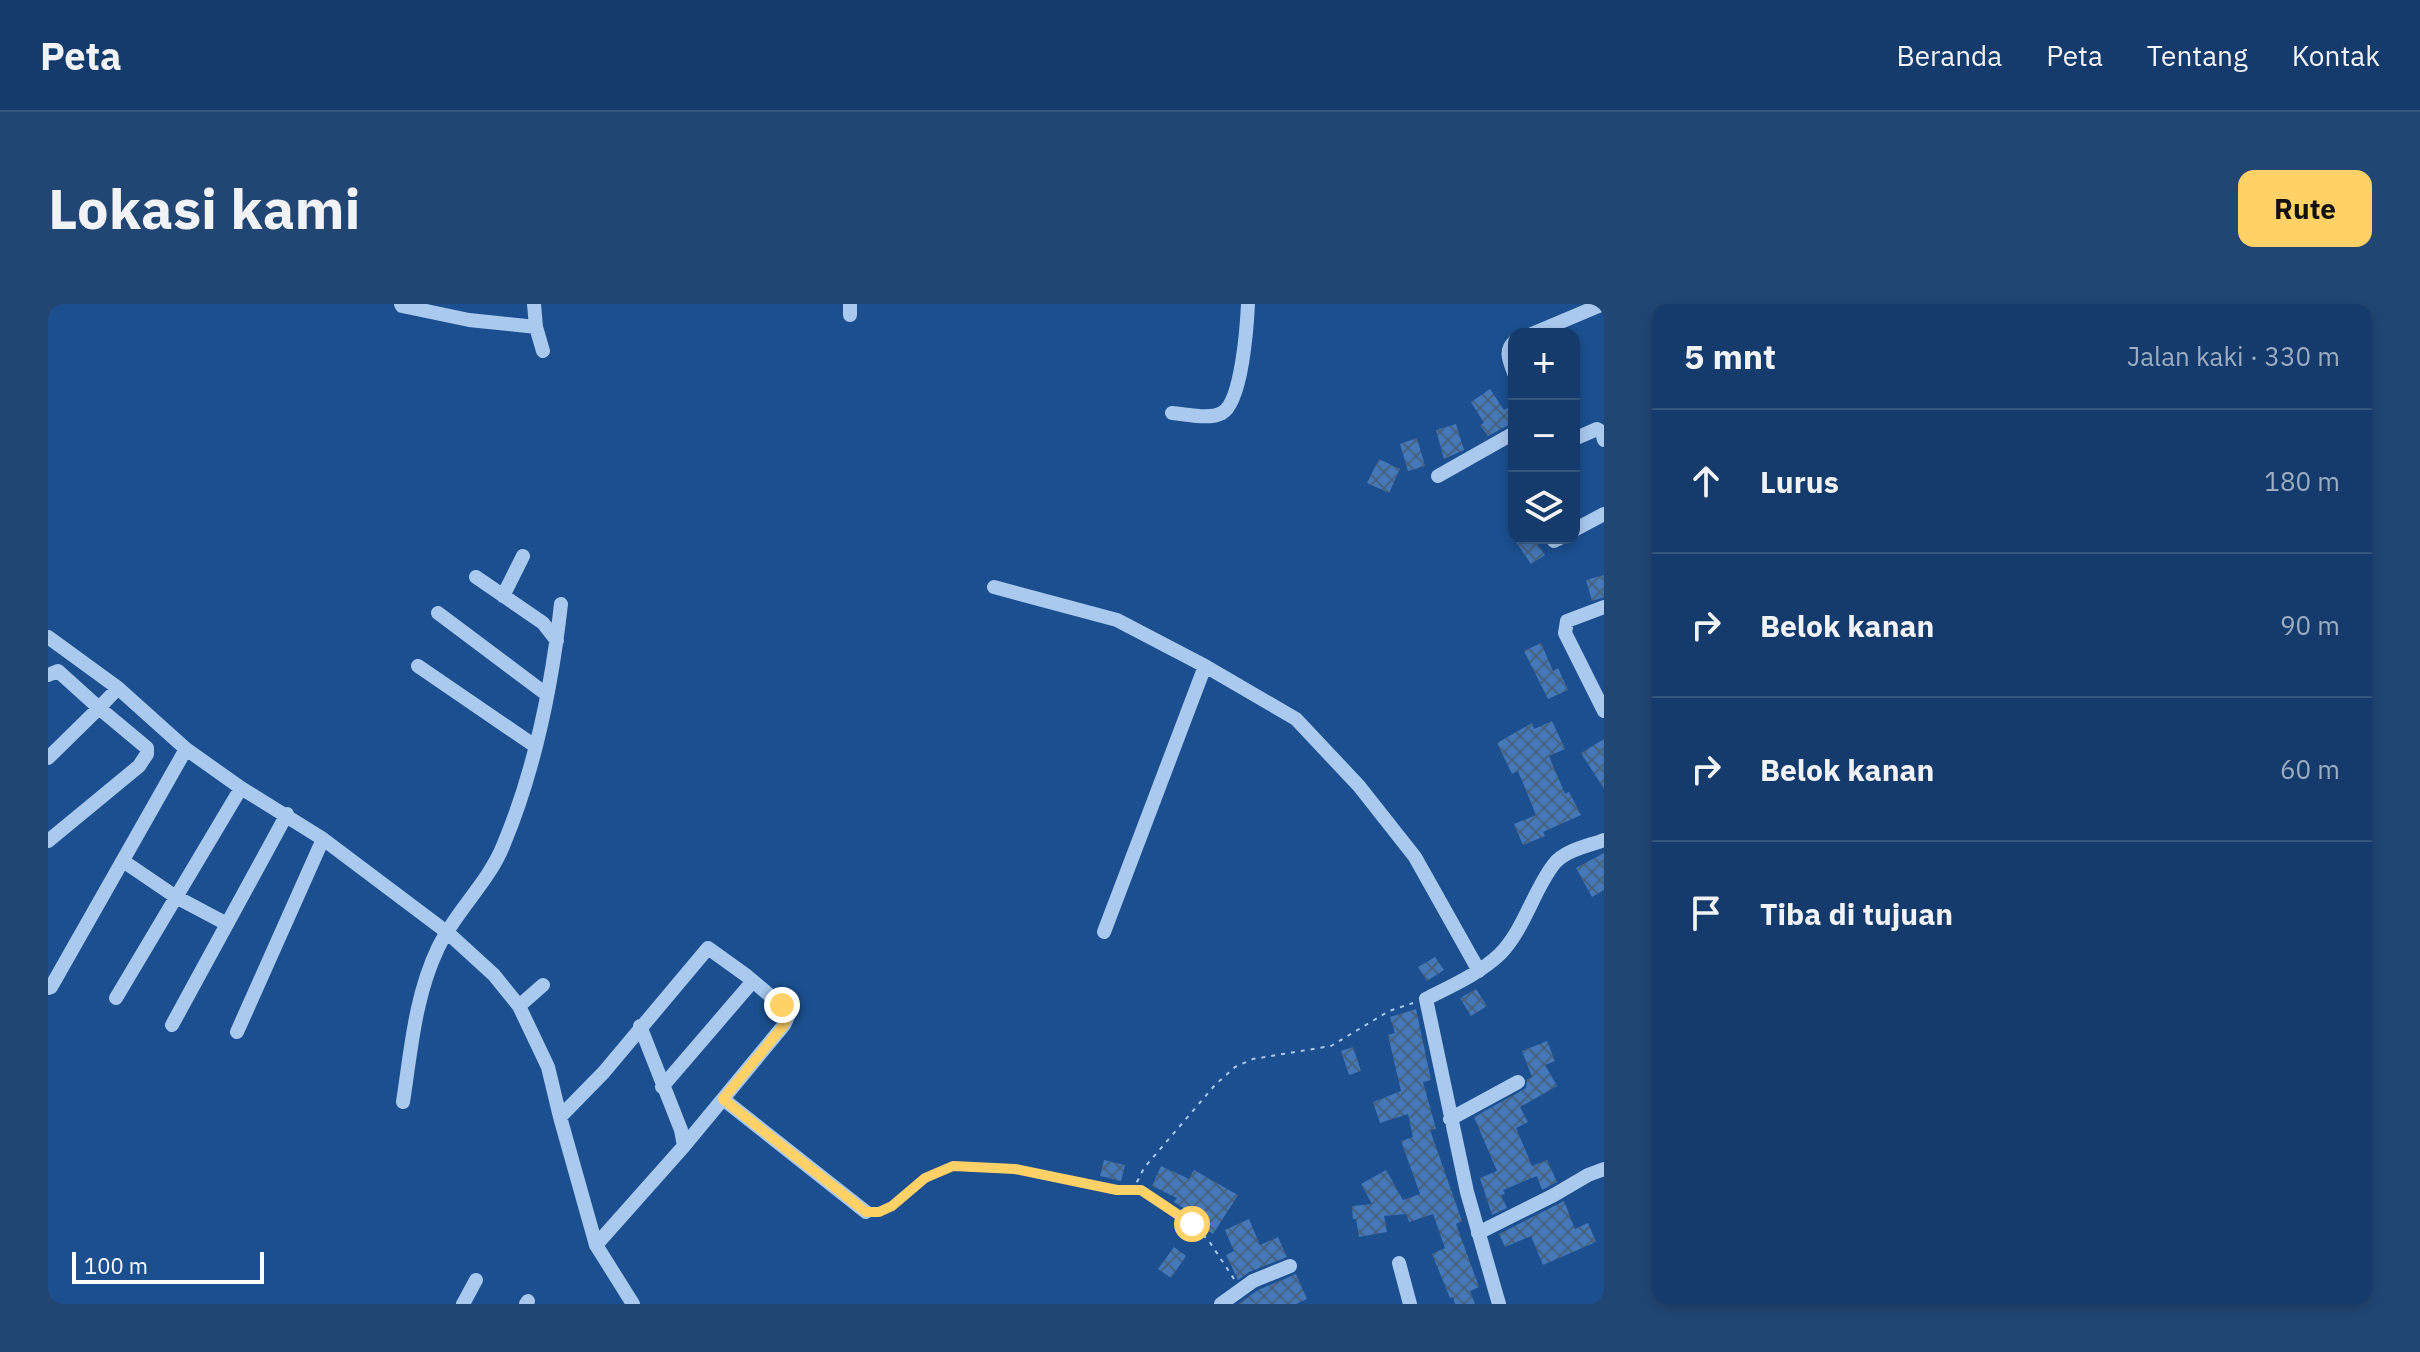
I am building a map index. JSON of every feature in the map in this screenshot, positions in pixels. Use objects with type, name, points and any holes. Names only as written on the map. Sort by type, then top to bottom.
[{"type":"street","points":[[401,304],[469,320],[536,327]]},
{"type":"street","points":[[534,304],[543,351]]},
{"type":"street","points":[[1172,413],[1220,414],[1227,408],[1242,360],[1248,304]]},
{"type":"street","points":[[1546,328],[1603,304]]},
{"type":"street","points":[[1580,436],[1597,429],[1602,432],[1604,440]]},
{"type":"street","points":[[1438,476],[1508,436]]},
{"type":"street","points":[[1580,527],[1604,514]]},
{"type":"street","points":[[503,596],[523,556]]},
{"type":"street","points":[[476,577],[543,623],[557,641]]},
{"type":"street","points":[[994,587],[1117,620],[1296,719],[1359,786],[1415,857],[1479,971]]},
{"type":"street","points":[[403,1102],[418,1005],[439,946],[502,849],[518,807],[535,746],[557,641],[561,604]]},
{"type":"street","points":[[1604,607],[1567,621],[1565,633],[1604,711]]},
{"type":"street","points":[[438,613],[546,694]]},
{"type":"street","points":[[48,637],[118,688],[186,749],[323,839],[448,933],[494,975],[519,1006],[548,1067],[596,1245],[633,1304]]},
{"type":"street","points":[[418,666],[535,746]]},
{"type":"street","points":[[1104,932],[1205,666]]},
{"type":"street","points":[[48,675],[58,671],[147,748],[147,754],[139,766],[48,841]]},
{"type":"street","points":[[48,758],[118,688]]},
{"type":"street","points":[[48,988],[186,749]]},
{"type":"street","points":[[116,998],[241,788]]},
{"type":"street","points":[[172,1025],[287,814]]},
{"type":"street","points":[[237,1032],[323,839]]},
{"type":"street","points":[[1499,1304],[1450,1119],[1426,999],[1479,971],[1502,952],[1555,863],[1568,853],[1604,840]]},
{"type":"street","points":[[123,861],[176,897],[227,924]]},
{"type":"street","points":[[560,1117],[604,1072],[708,948],[753,981],[789,1014],[784,1025],[684,1146],[596,1245]]},
{"type":"street","points":[[662,1087],[753,981]]},
{"type":"street","points":[[519,1006],[543,985]]},
{"type":"street","points":[[640,1026],[681,1130],[684,1146]]},
{"type":"street","points":[[1450,1119],[1518,1082]]},
{"type":"street","points":[[723,1099],[866,1212]]},
{"type":"street","points":[[1478,1233],[1604,1169]]},
{"type":"street","points":[[1399,1263],[1410,1304]]},
{"type":"street","points":[[1221,1304],[1240,1289],[1290,1266]]},
{"type":"street","points":[[463,1304],[476,1280]]},
{"type":"path","points":[[1240,1289],[1223,1260],[1192,1224],[1141,1190],[1137,1182],[1152,1157],[1215,1085],[1235,1067],[1253,1059],[1331,1046],[1389,1011],[1426,999]]},
{"type":"path","points":[[866,1212],[879,1212],[892,1206],[925,1178],[953,1166],[1015,1169],[1117,1190],[1141,1190]]},
{"type":"building","points":[[1490,389],[1504,410],[1508,407],[1508,425],[1488,436],[1471,402]]},
{"type":"building","points":[[1456,424],[1464,450],[1444,459],[1436,430]]},
{"type":"building","points":[[1417,438],[1425,466],[1408,471],[1400,444]]},
{"type":"building","points":[[1379,459],[1400,469],[1389,493],[1367,483]]},
{"type":"building","points":[[1517,544],[1537,544],[1545,555],[1531,564]]},
{"type":"building","points":[[1604,575],[1604,597],[1592,601],[1586,580]]},
{"type":"building","points":[[1541,643],[1553,671],[1558,668],[1568,690],[1548,699],[1524,651]]},
{"type":"building","points":[[1552,721],[1565,749],[1549,756],[1565,794],[1569,792],[1581,815],[1523,845],[1514,824],[1536,815],[1518,771],[1512,774],[1497,743],[1532,723],[1534,729]]},
{"type":"building","points":[[1604,739],[1604,789],[1581,753]]},
{"type":"building","points":[[1604,853],[1604,890],[1592,897],[1576,868]]},
{"type":"building","points":[[1435,957],[1444,970],[1427,981],[1418,967]]},
{"type":"building","points":[[1476,989],[1487,1006],[1471,1016],[1460,998]]},
{"type":"building","points":[[1416,1009],[1431,1080],[1423,1082],[1436,1129],[1430,1130],[1462,1221],[1456,1224],[1479,1287],[1470,1291],[1475,1304],[1455,1304],[1453,1297],[1450,1298],[1432,1254],[1445,1248],[1433,1214],[1409,1222],[1406,1214],[1384,1216],[1387,1232],[1359,1237],[1356,1219],[1353,1219],[1352,1206],[1372,1204],[1361,1184],[1386,1170],[1403,1200],[1420,1194],[1401,1141],[1413,1137],[1408,1114],[1380,1123],[1373,1102],[1401,1091],[1388,1035],[1395,1033],[1390,1017]]},
{"type":"building","points":[[1547,1041],[1555,1061],[1545,1065],[1557,1086],[1520,1107],[1528,1122],[1516,1128],[1532,1166],[1547,1160],[1557,1182],[1542,1190],[1537,1176],[1503,1190],[1505,1194],[1501,1195],[1507,1208],[1492,1215],[1480,1178],[1497,1171],[1474,1117],[1526,1088],[1527,1079],[1532,1077],[1522,1051]]},
{"type":"building","points":[[1353,1047],[1361,1071],[1349,1075],[1341,1051]]},
{"type":"building","points":[[1104,1160],[1125,1165],[1121,1181],[1100,1176]]},
{"type":"building","points":[[1161,1166],[1189,1179],[1194,1170],[1238,1195],[1213,1234],[1196,1223],[1199,1218],[1174,1202],[1177,1198],[1152,1186]]},
{"type":"building","points":[[1564,1201],[1575,1229],[1588,1223],[1596,1242],[1543,1265],[1531,1236],[1505,1247],[1499,1234]]},
{"type":"building","points":[[1249,1219],[1260,1245],[1278,1237],[1287,1257],[1249,1272],[1238,1280],[1226,1255],[1234,1251],[1225,1230]]},
{"type":"building","points":[[1174,1247],[1186,1256],[1171,1278],[1158,1269]]},
{"type":"building","points":[[1296,1274],[1307,1299],[1296,1304],[1238,1304],[1258,1290]]},
{"type":"route","points":[[782,1005],[789,1014],[788,1019],[723,1099],[866,1212],[879,1212],[892,1206],[925,1178],[953,1166],[1015,1169],[1117,1190],[1141,1190],[1192,1224]]}]
